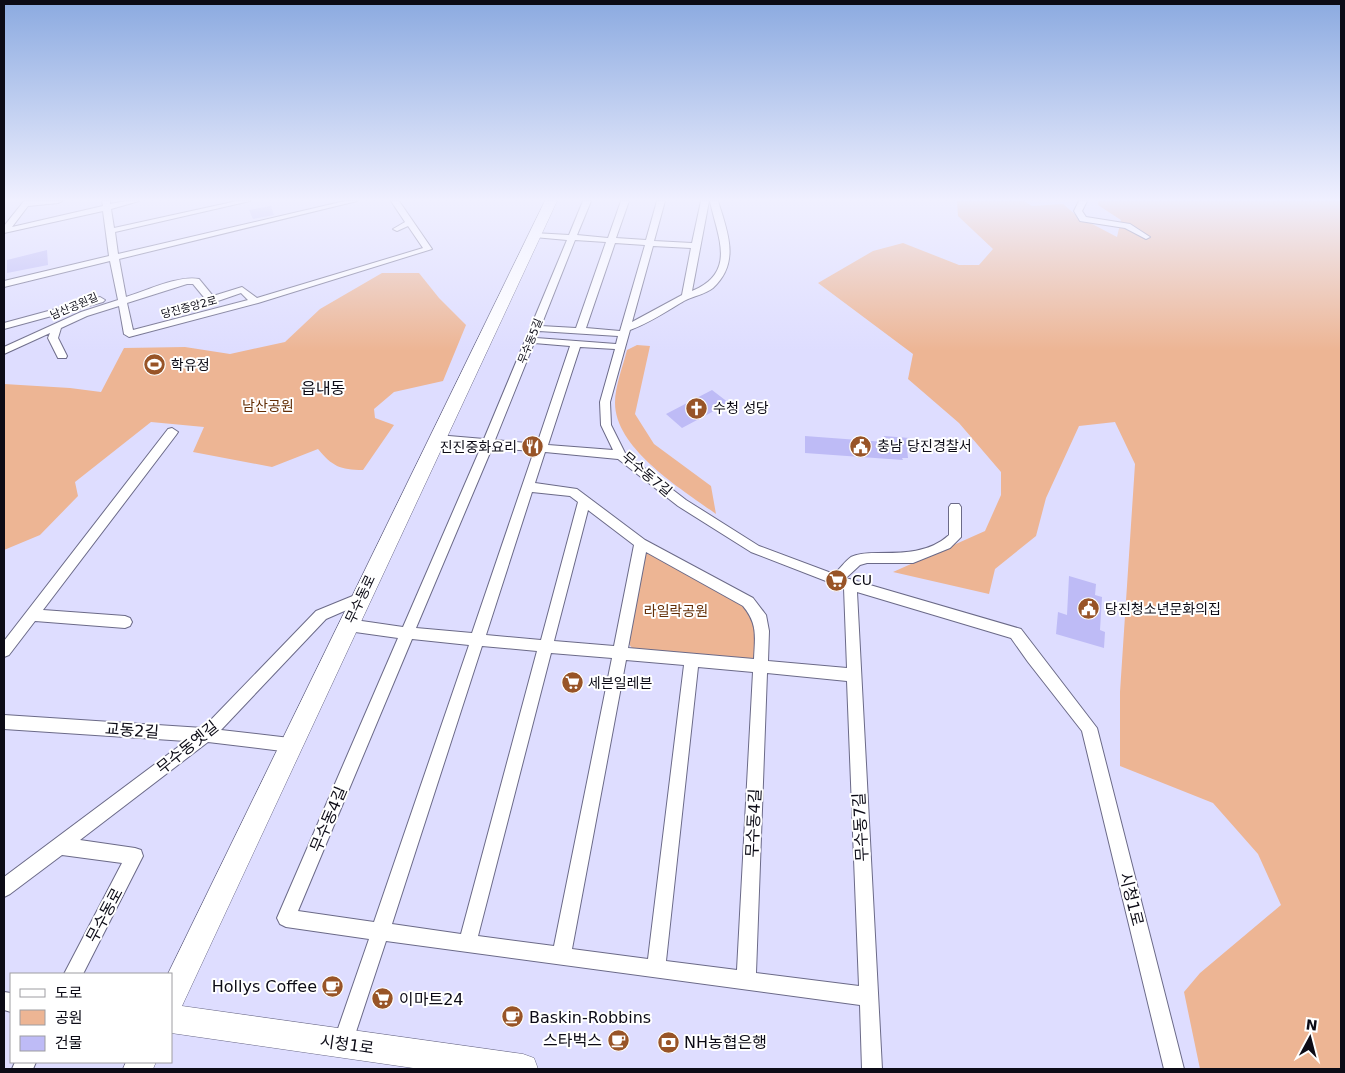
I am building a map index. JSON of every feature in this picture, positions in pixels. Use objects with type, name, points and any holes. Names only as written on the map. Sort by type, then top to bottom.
[{"type":"street","points":[[4,326],[122,297],[113,251]]},
{"type":"street","points":[[4,284],[114,258],[133,251]]},
{"type":"street","name":"당진중앙2로","points":[[255,301],[242,290],[210,299],[196,281],[186,281],[122,297],[130,334],[255,301],[421,251]]},
{"type":"street","name":"무수동로","points":[[172,996],[290,744],[438,439],[526,251]]},
{"type":"street","name":"무수동5길","points":[[488,444],[565,251]]},
{"type":"street","points":[[580,331],[607,251]]},
{"type":"street","name":"무수동7길","points":[[647,251],[627,331],[605,402],[606,425],[621,455],[682,503],[755,549],[843,582],[1016,633],[1033,658],[1089,728]]},
{"type":"street","points":[[686,296],[694,251]]},
{"type":"street","points":[[535,328],[580,331],[627,331],[686,296],[709,288],[721,270],[725,251]]},
{"type":"street","name":"남산공원길","points":[[4,351],[122,297]]},
{"type":"street","points":[[58,326],[53,338],[62,356]]},
{"type":"street","points":[[530,340],[621,347]]},
{"type":"street","points":[[343,1044],[476,639],[529,487],[576,343]]},
{"type":"street","points":[[4,651],[172,432]]},
{"type":"street","points":[[438,439],[621,455]]},
{"type":"street","name":"무수동4길","points":[[488,444],[286,918],[561,957],[868,997]]},
{"type":"street","name":"무수동4길","points":[[529,487],[573,492],[641,543],[748,602],[761,622],[746,980]]},
{"type":"street","points":[[467,944],[584,502]]},
{"type":"street","points":[[843,582],[856,561],[867,558],[913,558],[946,545],[955,536],[955,507]]},
{"type":"street","points":[[561,957],[618,653],[641,543]]},
{"type":"street","name":"무수동7길","points":[[843,582],[854,676],[872,1069]]},
{"type":"street","name":"무수동옛길","points":[[4,888],[206,735],[321,615],[360,598]]},
{"type":"street","points":[[32,615],[125,622]]},
{"type":"street","points":[[348,625],[406,633],[854,676]]},
{"type":"street","points":[[656,969],[692,660]]},
{"type":"street","name":"교동2길","points":[[4,722],[206,735],[290,744]]},
{"type":"street","name":"시청1로","points":[[1089,728],[1174,1069]]},
{"type":"street","name":"무수동로","points":[[59,846],[135,856],[74,973]]},
{"type":"street","name":"시청1로","points":[[172,1019],[492,1067],[523,1069]]},
{"type":"green space","points":[[873,251],[924,251],[959,265],[979,265],[991,251],[1341,251],[1341,1069],[1200,1069],[1184,992],[1200,973],[1281,905],[1258,854],[1213,803],[1120,766],[1120,692],[1135,464],[1115,422],[1079,426],[1046,498],[1036,536],[995,569],[989,594],[893,572],[985,531],[1001,495],[1001,472],[959,423],[908,379],[913,354],[818,283]]},
{"type":"green space","name":"남산공원","points":[[382,273],[419,273],[439,298],[466,325],[443,381],[394,392],[374,409],[375,418],[394,425],[363,470],[337,466],[318,449],[272,467],[193,452],[204,427],[151,422],[75,482],[78,496],[40,535],[4,550],[4,384],[101,392],[124,348],[185,347],[230,354],[285,342],[320,309]]},
{"type":"green space","points":[[637,345],[650,346],[635,414],[654,444],[711,486],[716,514],[653,467],[626,436],[618,420],[615,396],[618,383],[627,350]]},
{"type":"green space","name":"라일락공원","points":[[645,550],[747,603],[756,616],[755,657],[750,660],[632,648],[628,643]]},
{"type":"building","points":[[47,251],[48,265],[7,273],[7,260]]},
{"type":"building","name":"수청 성당","points":[[712,390],[729,403],[682,428],[666,414]]},
{"type":"building","name":"충남 당진경찰서","points":[[805,436],[885,442],[884,436],[910,438],[912,450],[907,449],[908,458],[902,458],[903,460],[805,453]]},
{"type":"building","name":"당진청소년문화의집","points":[[1069,576],[1096,584],[1095,595],[1102,597],[1100,630],[1105,632],[1104,648],[1056,634],[1058,612],[1067,615]]},
{"type":"place","name":"학유정","points":[[155,365]]},
{"type":"place","name":"수청 성당","points":[[697,408]]},
{"type":"place","name":"충남 당진경찰서","points":[[861,446]]},
{"type":"place","name":"진진중화요리","points":[[533,447]]},
{"type":"place","name":"CU","points":[[836,580]]},
{"type":"place","name":"당진청소년문화의집","points":[[1089,609]]},
{"type":"place","name":"세븐일레븐","points":[[572,683]]},
{"type":"place","name":"Hollys Coffee","points":[[333,986]]},
{"type":"place","name":"이마트24","points":[[383,999]]},
{"type":"place","name":"Baskin-Robbins","points":[[513,1017]]},
{"type":"place","name":"스타벅스","points":[[618,1040]]},
{"type":"place","name":"NH농협은행","points":[[668,1042]]},
{"type":"district","name":"읍내동","points":[[323,388]]}]
